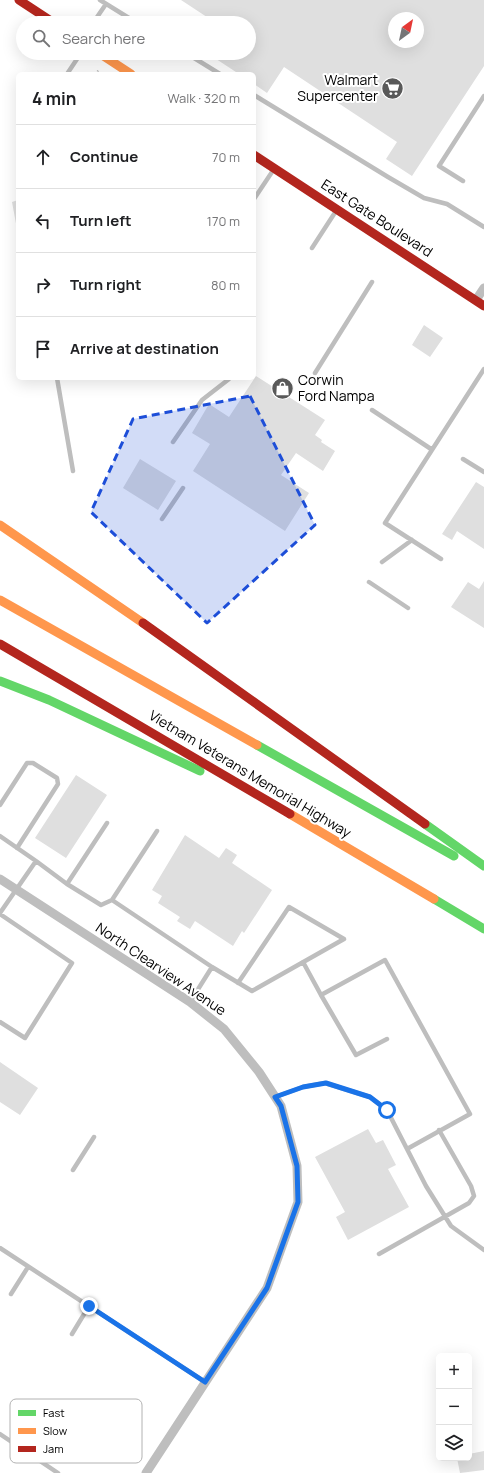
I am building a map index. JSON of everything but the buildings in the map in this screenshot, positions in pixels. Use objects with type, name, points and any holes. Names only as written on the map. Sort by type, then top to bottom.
[{"type":"main road","points":[[19,0],[43,16]]},
{"type":"main road","points":[[110,60],[128,72]]},
{"type":"main road","name":"East Gate Boulevard","points":[[256,155],[480,303]]},
{"type":"main road","points":[[0,525],[136,618],[484,866]]},
{"type":"main road","name":"Vietnam Veterans Memorial Highway","points":[[0,600],[484,873]]},
{"type":"main road","name":"Vietnam Veterans Memorial Highway","points":[[0,644],[484,929]]},
{"type":"main road","points":[[0,681],[49,700],[170,758],[262,797]]},
{"type":"street","points":[[480,303],[484,288]]},
{"type":"street","name":"North Clearview Avenue","points":[[0,879],[190,1002],[224,1029],[259,1072],[281,1106],[297,1166],[298,1202],[267,1288],[146,1473]]},
{"type":"lane","points":[[100,0],[126,16]]},
{"type":"lane","points":[[98,16],[106,4]]},
{"type":"lane","points":[[68,72],[76,60]]},
{"type":"lane","points":[[197,60],[217,72]]},
{"type":"lane","points":[[256,96],[424,198],[447,204],[484,227]]},
{"type":"lane","points":[[464,181],[439,166],[484,96]]},
{"type":"lane","points":[[256,196],[274,168]]},
{"type":"lane","points":[[312,248],[337,209]]},
{"type":"lane","points":[[315,373],[372,282]]},
{"type":"lane","points":[[441,559],[385,523],[484,369]]},
{"type":"lane","points":[[58,380],[73,471]]},
{"type":"lane","points":[[174,442],[202,400],[229,380]]},
{"type":"lane","points":[[372,410],[432,449]]},
{"type":"lane","points":[[463,459],[484,472]]},
{"type":"lane","points":[[162,519],[183,488]]},
{"type":"lane","points":[[382,562],[412,540]]},
{"type":"lane","points":[[369,582],[408,608]]},
{"type":"lane","points":[[0,805],[27,763],[33,762],[57,778],[58,784],[17,848]]},
{"type":"lane","points":[[68,884],[108,823]]},
{"type":"lane","points":[[0,836],[100,905],[112,900],[158,831]]},
{"type":"lane","points":[[0,1022],[25,1038],[72,963],[0,914],[36,861]]},
{"type":"lane","points":[[112,900],[212,967],[238,983],[252,991],[344,939],[290,907],[238,983]]},
{"type":"lane","points":[[321,995],[385,960],[470,1114],[407,1149]]},
{"type":"lane","points":[[303,962],[356,1055],[387,1039]]},
{"type":"lane","points":[[190,1002],[212,967]]},
{"type":"lane","points":[[275,1097],[303,1087],[326,1083],[370,1097],[387,1110],[426,1186],[452,1226],[484,1250]]},
{"type":"lane","points":[[379,1254],[469,1203],[474,1196],[471,1186],[439,1130]]},
{"type":"lane","points":[[73,1170],[94,1137]]},
{"type":"lane","points":[[0,1248],[205,1382]]},
{"type":"lane","points":[[11,1294],[28,1267]]},
{"type":"lane","points":[[72,1334],[89,1306]]},
{"type":"lane","points":[[0,1434],[10,1441]]},
{"type":"lane","points":[[43,1463],[58,1473]]},
{"type":"highlighted area","points":[[250,396],[315,525],[207,623],[91,512],[133,419]]},
{"type":"traffic: fast","points":[[0,681],[49,700],[200,771]]},
{"type":"traffic: fast","points":[[257,745],[454,856]]},
{"type":"traffic: fast","points":[[425,824],[484,866]]},
{"type":"traffic: fast","points":[[434,899],[484,929]]},
{"type":"traffic: slow","points":[[110,60],[128,72]]},
{"type":"traffic: slow","points":[[0,525],[143,623]]},
{"type":"traffic: slow","points":[[0,600],[257,745]]},
{"type":"traffic: slow","points":[[290,814],[434,899]]},
{"type":"traffic: jam","points":[[19,0],[43,16]]},
{"type":"traffic: jam","points":[[256,156],[484,306]]},
{"type":"traffic: jam","points":[[143,623],[425,824]]},
{"type":"traffic: jam","points":[[0,644],[290,814]]},
{"type":"place","name":"Walmart Supercenter","points":[[393,88]]},
{"type":"place","name":"Corwin Ford Nampa","points":[[283,388]]},
{"type":"route","points":[[89,1306],[205,1382],[267,1288],[298,1202],[297,1166],[281,1106],[275,1097],[303,1087],[326,1083],[370,1097],[387,1110]]}]
